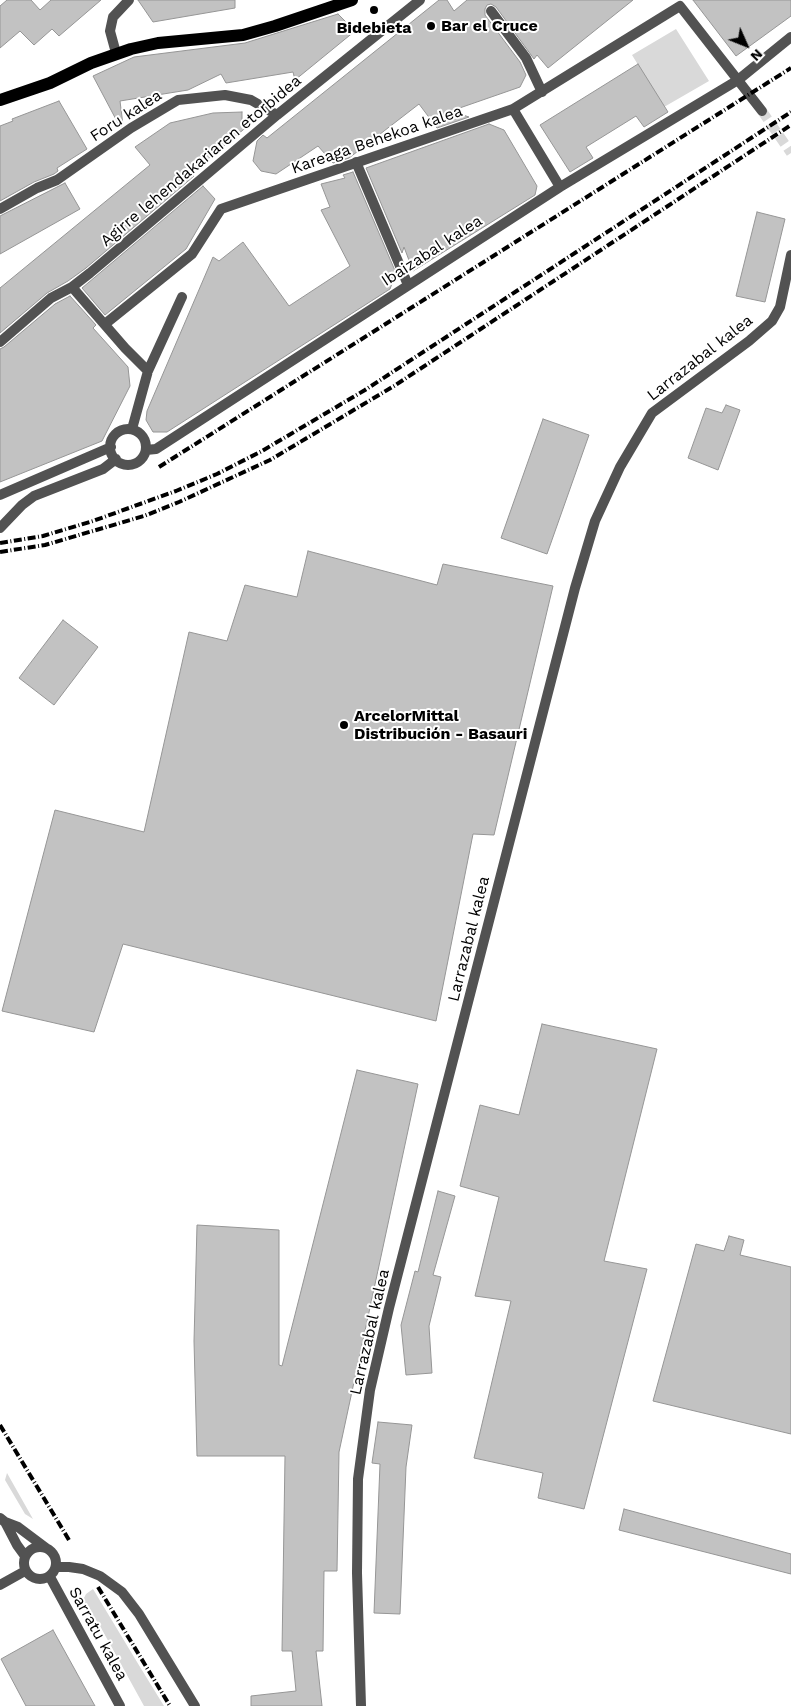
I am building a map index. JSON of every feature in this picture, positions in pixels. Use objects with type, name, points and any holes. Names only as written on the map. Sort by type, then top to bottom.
[{"type":"main road","points":[[0,100],[50,83],[116,53],[158,44],[243,35],[352,0]]},
{"type":"street","points":[[116,53],[110,31],[113,17],[129,0]]},
{"type":"street","name":"Agirre lehendakariaren etorbidea","points":[[0,342],[51,298],[72,287],[90,273],[277,115],[420,0]]},
{"type":"street","points":[[678,3],[762,110]]},
{"type":"street","name":"Kareaga Behekoa kalea","points":[[105,324],[192,254],[221,209],[513,109],[678,3]]},
{"type":"street","points":[[491,12],[526,58],[542,92]]},
{"type":"street","name":"Ibaizabal kalea","points":[[146,450],[156,449],[560,187],[738,80],[791,37]]},
{"type":"street","name":"Foru kalea","points":[[0,209],[37,188],[57,180],[130,128],[178,100],[225,95],[251,100],[277,115]]},
{"type":"street","points":[[513,109],[560,187]]},
{"type":"street","points":[[356,162],[408,285]]},
{"type":"street","name":"Larrazabal kalea","points":[[361,1706],[357,1573],[358,1479],[370,1390],[389,1308],[575,588],[595,521],[620,467],[652,413],[749,341],[772,321],[780,307],[791,255]]},
{"type":"street","points":[[72,287],[148,371]]},
{"type":"street","points":[[132,429],[148,371],[182,298]]},
{"type":"street","points":[[132,429],[145,439],[146,450],[141,459],[131,464],[126,464],[116,460],[113,456],[111,442],[117,433],[132,429]]},
{"type":"street","points":[[0,495],[111,447]]},
{"type":"street","points":[[0,528],[22,505],[34,496],[103,469],[116,460]]},
{"type":"street","points":[[3,1520],[18,1527],[50,1550],[55,1558],[56,1567],[50,1577],[39,1580],[33,1578],[25,1571],[23,1560],[32,1549],[36,1547],[46,1548]]},
{"type":"street","points":[[3,1520],[25,1556]]},
{"type":"street","points":[[56,1567],[70,1567],[100,1576],[122,1592],[139,1614],[195,1706]]},
{"type":"street","points":[[0,1585],[25,1571]]},
{"type":"street","name":"Sarratu kalea","points":[[50,1577],[120,1706]]},
{"type":"shaded area","points":[[676,29],[709,81],[664,107],[632,55]]},
{"type":"shaded area","points":[[7,1473],[33,1519],[25,1514],[5,1480]]},
{"type":"shaded area","points":[[93,1589],[164,1706],[144,1706],[100,1626],[83,1600],[86,1594]]},
{"type":"building","points":[[7,0],[31,0],[40,10],[51,0],[101,0],[59,36],[52,29],[34,45],[20,31],[0,48],[0,6]]},
{"type":"building","points":[[138,0],[235,0],[235,8],[153,22]]},
{"type":"building","points":[[439,0],[447,0],[454,11],[467,0],[633,0],[548,68],[537,55],[534,59],[496,7],[491,4],[487,5],[485,15],[520,62],[526,75],[520,87],[451,111],[469,117],[437,128],[419,104],[349,158],[333,163],[318,146],[276,174],[261,171],[253,161],[257,141],[263,135],[267,138]]},
{"type":"building","points":[[693,0],[791,0],[791,16],[736,56]]},
{"type":"building","points":[[338,14],[355,31],[295,80],[293,72],[226,83],[221,74],[188,90],[120,101],[123,125],[120,127],[93,76],[134,57],[245,43]]},
{"type":"building","points":[[638,64],[668,112],[644,127],[636,116],[586,147],[593,158],[570,172],[540,125]]},
{"type":"building","points":[[59,101],[87,149],[57,168],[58,171],[54,174],[34,182],[0,201],[0,126],[13,121],[12,119]]},
{"type":"building","points":[[242,112],[242,120],[249,125],[191,173],[194,176],[86,268],[47,293],[0,333],[0,288],[150,165],[135,147],[170,123],[213,113]]},
{"type":"building","points":[[489,124],[504,130],[537,186],[535,195],[413,271],[404,247],[402,253],[366,168]]},
{"type":"building","points":[[353,172],[396,273],[390,289],[167,432],[153,432],[146,420],[147,411],[213,257],[219,261],[243,242],[289,306],[350,266],[321,210],[330,207],[321,184],[345,178],[343,175]]},
{"type":"building","points":[[65,183],[80,209],[0,254],[0,216]]},
{"type":"building","points":[[203,186],[215,199],[186,249],[105,315],[82,288]]},
{"type":"building","points":[[757,212],[785,219],[765,302],[736,296]]},
{"type":"building","points":[[70,296],[96,325],[93,328],[128,367],[130,386],[102,441],[0,482],[0,349],[55,304]]},
{"type":"building","points":[[726,405],[740,410],[718,470],[688,458],[706,408],[722,413]]},
{"type":"building","points":[[543,419],[589,435],[547,554],[501,538]]},
{"type":"building","name":"ArcelorMittal Distribución - Basauri","points":[[308,551],[437,585],[443,564],[553,586],[494,835],[473,834],[436,1021],[123,944],[94,1032],[2,1011],[55,810],[144,832],[189,632],[227,641],[245,585],[297,597]]},
{"type":"building","points":[[63,620],[98,647],[54,705],[19,678]]},
{"type":"building","points":[[542,1024],[657,1049],[604,1261],[647,1269],[584,1509],[538,1498],[543,1473],[474,1458],[511,1301],[475,1296],[499,1197],[460,1186],[480,1105],[519,1115]]},
{"type":"building","points":[[357,1070],[418,1084],[339,1452],[337,1571],[324,1571],[323,1651],[316,1651],[322,1706],[251,1706],[251,1696],[296,1691],[292,1651],[282,1651],[285,1456],[197,1456],[194,1341],[197,1225],[279,1230],[279,1365],[282,1366]]},
{"type":"building","points":[[438,1191],[455,1196],[433,1275],[441,1277],[429,1326],[432,1373],[406,1375],[401,1325],[415,1271],[418,1272]]},
{"type":"building","points":[[729,1236],[744,1240],[740,1255],[791,1267],[791,1434],[653,1401],[696,1244],[724,1251]]},
{"type":"building","points":[[378,1422],[412,1425],[406,1467],[400,1614],[374,1613],[380,1464],[372,1463]]},
{"type":"building","points":[[624,1509],[791,1554],[791,1574],[619,1530]]},
{"type":"building","points":[[53,1630],[95,1706],[26,1706],[1,1659]]},
{"type":"tunnel","points":[[762,111],[791,153]]},
{"type":"railway","points":[[159,467],[791,68]]},
{"type":"railway","points":[[0,543],[43,536],[93,521],[176,491],[217,474],[262,451],[365,390],[791,112]]},
{"type":"railway","points":[[0,552],[45,545],[144,516],[270,460],[394,386],[791,125]]},
{"type":"railway","points":[[0,1425],[69,1540]]},
{"type":"railway","points":[[98,1587],[170,1706]]},
{"type":"place","name":"Bidebieta","points":[[374,10]]},
{"type":"place","name":"Bar el Cruce","points":[[431,26]]},
{"type":"place","name":"ArcelorMittal Distribución - Basauri","points":[[344,725]]}]
